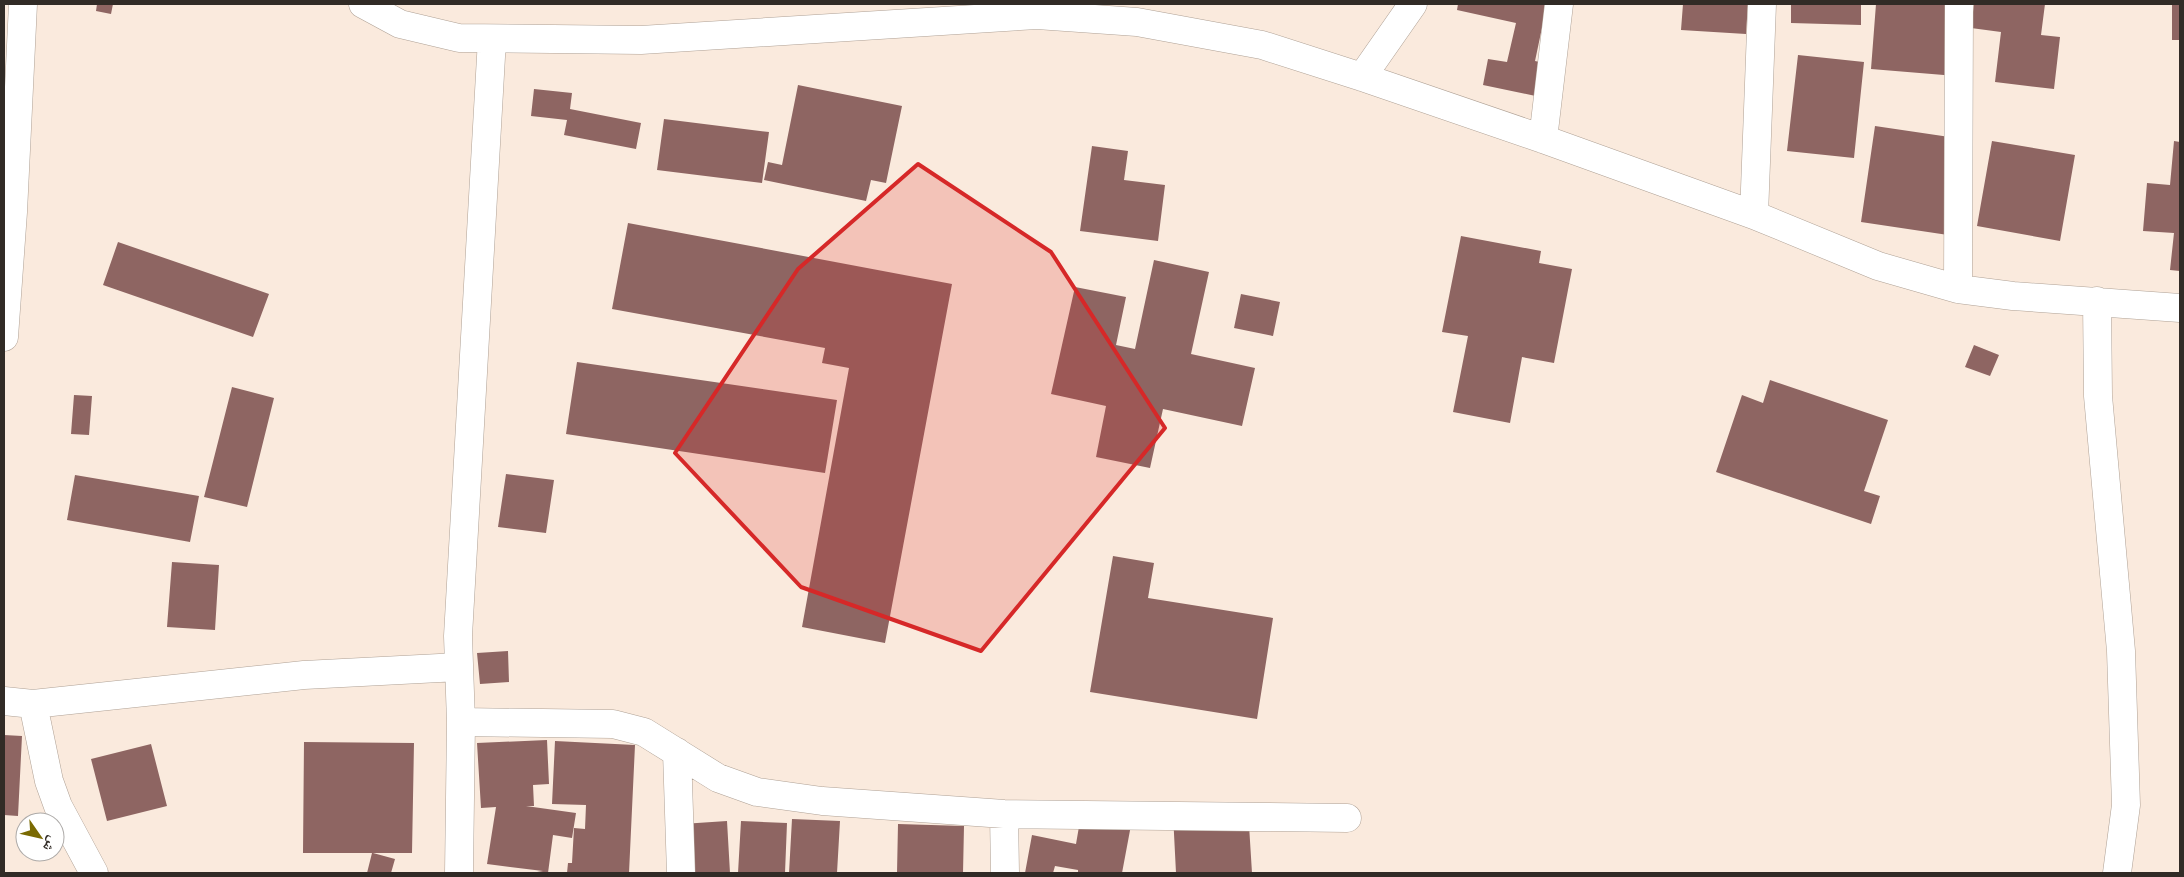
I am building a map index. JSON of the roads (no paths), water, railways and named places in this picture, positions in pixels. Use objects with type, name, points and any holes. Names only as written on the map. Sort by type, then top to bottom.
[{"type":"street","points":[[4,337],[8,210],[23,4]]},
{"type":"street","points":[[363,4],[400,24],[459,38],[492,39],[641,40],[1037,15],[1137,22],[1262,45],[1362,77],[1543,139],[1754,215],[1878,266],[1958,289],[2013,296],[2180,308]]},
{"type":"street","points":[[1362,77],[1413,4]]},
{"type":"street","points":[[1543,139],[1559,4]]},
{"type":"street","points":[[1754,215],[1762,4]]},
{"type":"street","points":[[1958,289],[1959,4]]},
{"type":"street","points":[[459,873],[461,722],[458,626],[492,39]]},
{"type":"street","points":[[2097,301],[2098,396],[2122,661],[2126,805],[2117,873]]},
{"type":"street","points":[[4,701],[33,704],[304,675],[459,667]]},
{"type":"street","points":[[33,704],[49,781],[55,798],[94,873]]},
{"type":"street","points":[[461,722],[613,724],[644,732],[718,778],[757,792],[822,801],[1004,814],[1347,818]]},
{"type":"street","points":[[678,752],[681,873]]},
{"type":"street","points":[[1004,814],[1005,873]]}]
